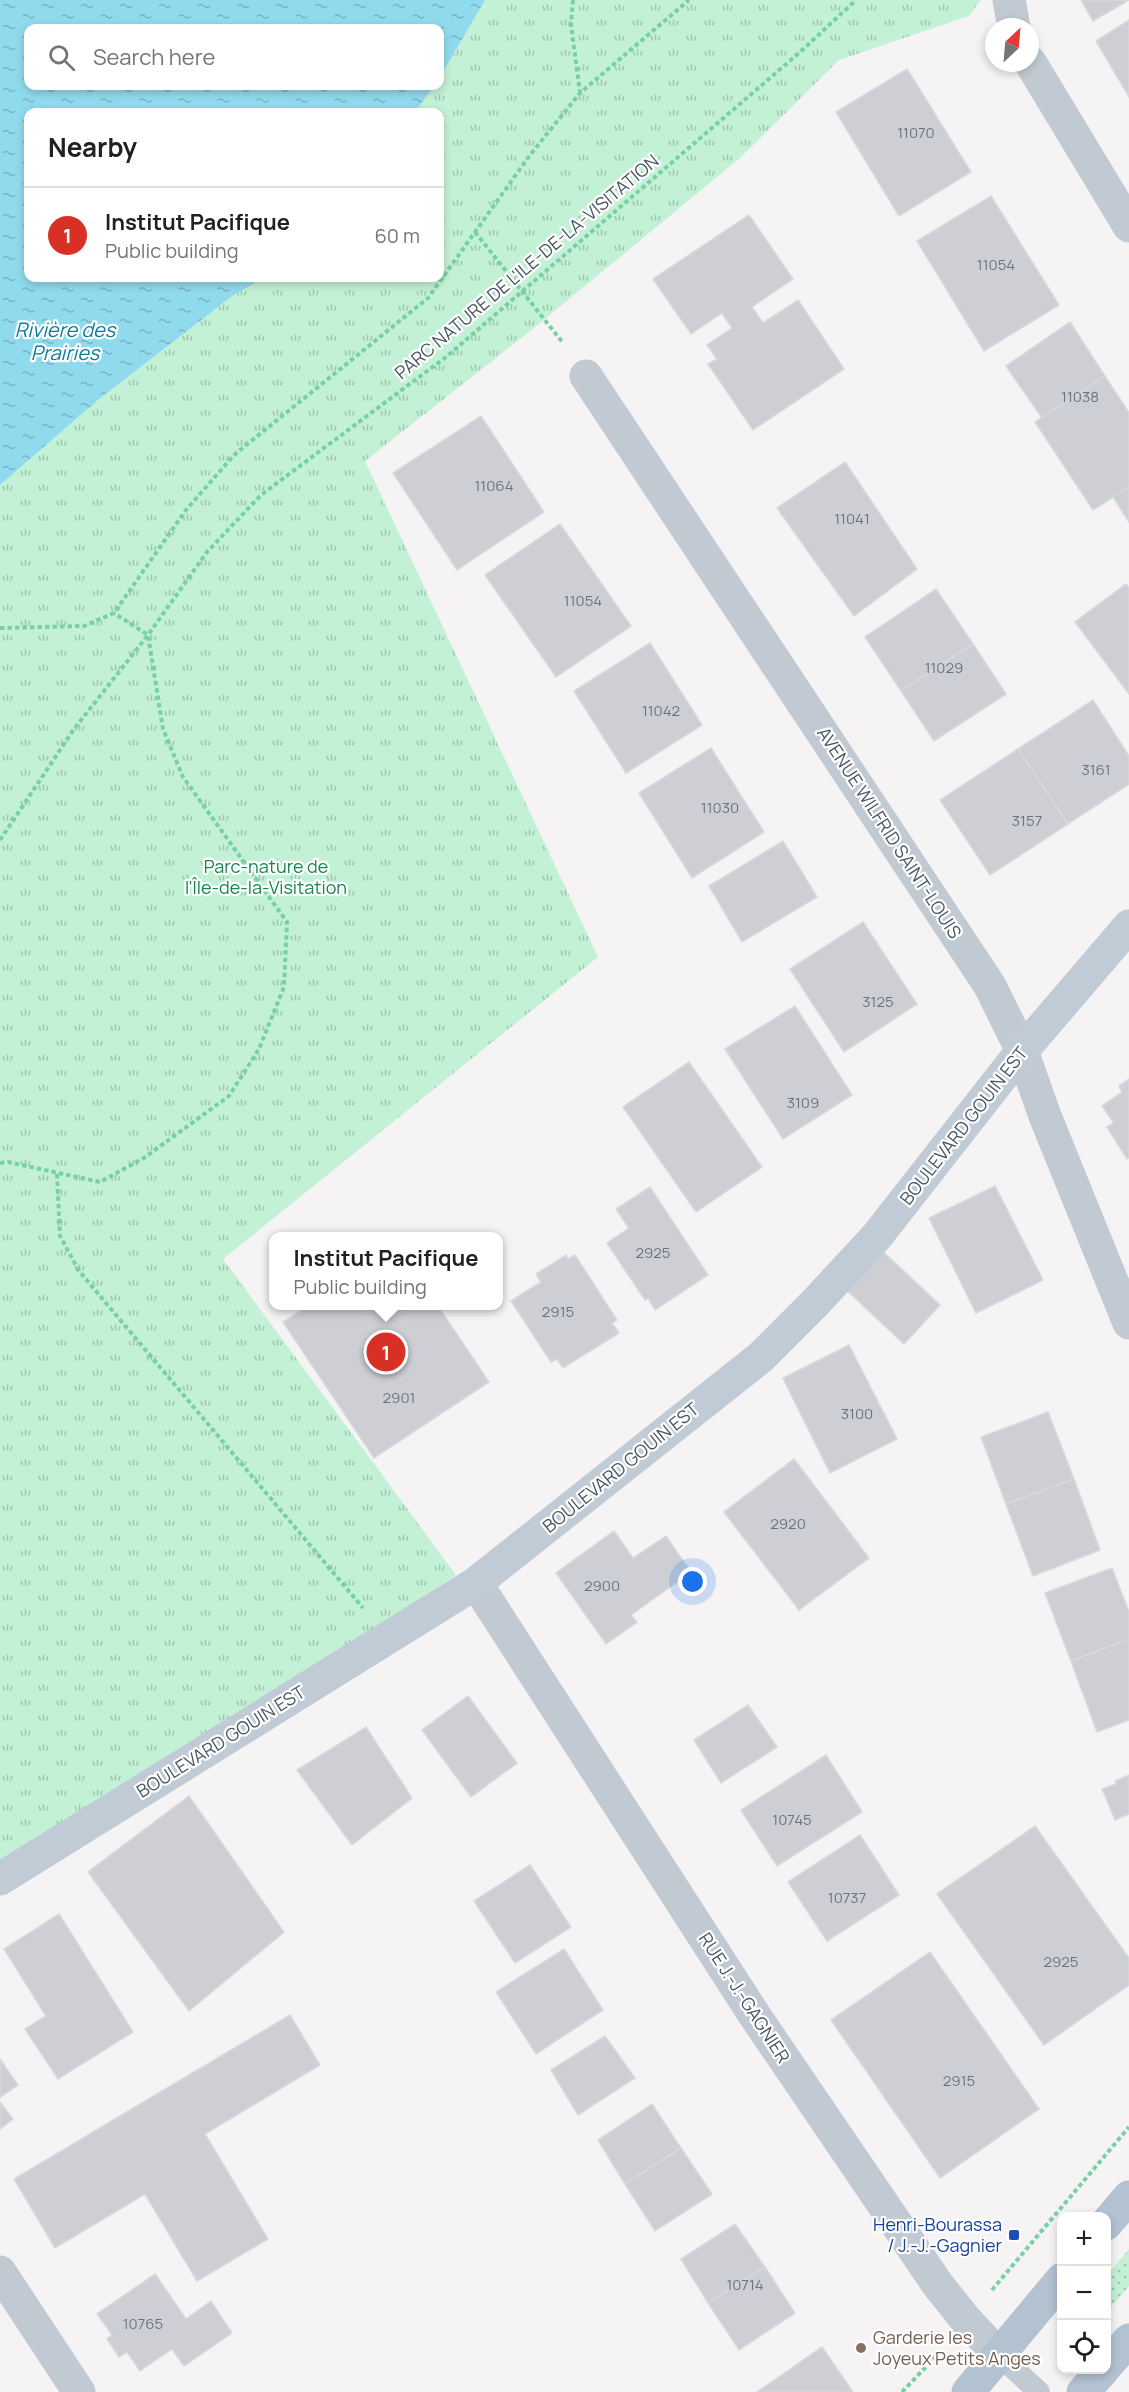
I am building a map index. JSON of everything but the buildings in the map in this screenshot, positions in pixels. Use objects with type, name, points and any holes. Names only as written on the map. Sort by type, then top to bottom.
[{"type":"main road","points":[[1111,2219],[1129,2197]]},
{"type":"main road","points":[[968,2392],[1057,2286]]},
{"type":"main road","points":[[1111,2361],[1129,2340]]},
{"type":"main road","points":[[1083,2392],[1099,2374]]},
{"type":"street","points":[[1009,0],[1012,18]]},
{"type":"street","points":[[1036,72],[1129,226]]},
{"type":"street","name":"AVENUE WILFRID SAINT-LOUIS","points":[[586,376],[990,986],[1022,1052],[1045,1116],[1129,1323]]},
{"type":"street","name":"BOULEVARD GOUIN EST","points":[[0,1879],[476,1583],[761,1357],[877,1236],[1022,1052],[1129,926]]},
{"type":"street","name":"RUE J.-J.-GAGNIER","points":[[476,1583],[761,2026],[938,2285],[966,2320],[999,2355]]},
{"type":"street","points":[[0,2272],[79,2392]]},
{"type":"lane","name":"RUE J.-J.-GAGNIER","points":[[999,2355],[1039,2392]]},
{"type":"path","points":[[573,0],[571,25],[580,93]]},
{"type":"path","points":[[444,276],[530,155],[580,93],[689,0]]},
{"type":"path","name":"PARC NATURE DE L'ILE-DE-LA-VISITATION","points":[[0,840],[74,729],[147,635],[207,552],[261,495],[446,357],[799,53],[856,0]]},
{"type":"path","points":[[476,232],[544,317]]},
{"type":"path","points":[[0,628],[84,626],[114,613],[186,510],[234,455],[428,298],[440,282]]},
{"type":"path","points":[[0,1163],[8,1162],[100,1182],[144,1158],[229,1096],[259,1049],[284,987],[287,922],[183,777],[163,729],[147,635],[114,613]]},
{"type":"path","points":[[57,1174],[60,1236],[79,1271],[387,1638]]},
{"type":"path","points":[[1000,2281],[1129,2127]]},
{"type":"path","points":[[902,2392],[935,2357]]},
{"type":"green space","name":"Parc-nature de l'Île-de-la-Visitation","points":[[485,0],[981,0],[969,16],[839,60],[740,158],[534,328],[365,461],[598,957],[223,1259],[456,1575],[0,1874],[0,485],[98,400],[231,297],[256,282],[444,282],[444,108],[418,108],[431,90],[444,90],[444,70]]},
{"type":"green space","points":[[1129,2249],[1129,2286],[1111,2307],[1111,2270]]},
{"type":"water","name":"Rivière des Prairies","points":[[0,0],[485,0],[444,70],[444,24],[24,24],[24,90],[431,90],[418,108],[24,108],[24,282],[256,282],[231,297],[98,400],[0,485]]},
{"type":"place","name":"Institut Pacifique","points":[[386,1352]]},
{"type":"place","name":"Henri-Bourassa / J.-J.-Gagnier","points":[[1014,2235]]},
{"type":"place","name":"Garderie les Joyeux Petits Anges","points":[[861,2348]]}]
